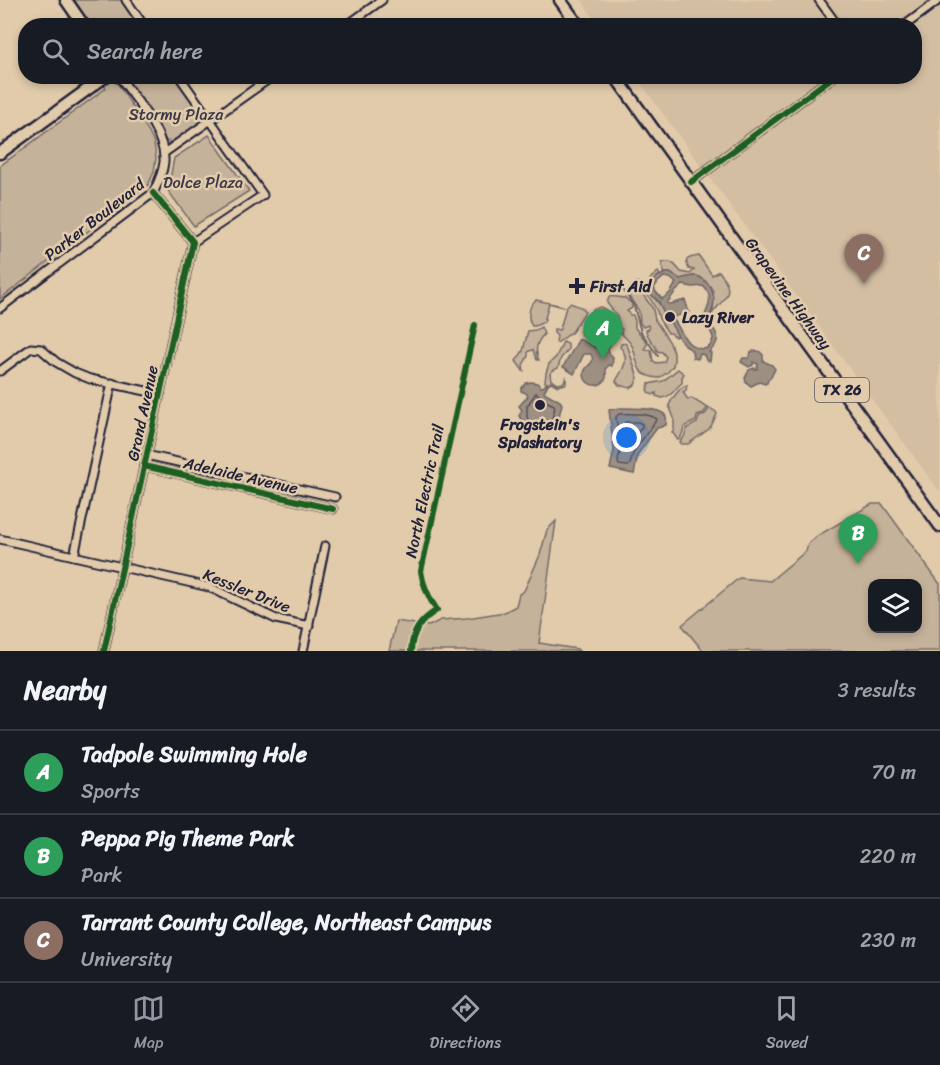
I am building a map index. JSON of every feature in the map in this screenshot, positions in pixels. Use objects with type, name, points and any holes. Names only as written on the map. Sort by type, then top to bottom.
[{"type":"main road","points":[[66,0],[78,18]]},
{"type":"main road","points":[[561,0],[573,18]]},
{"type":"main road","points":[[0,153],[95,84]]},
{"type":"main road","name":"Grapevine Highway","points":[[621,84],[940,526]]},
{"type":"street","points":[[126,0],[138,18]]},
{"type":"street","points":[[357,18],[382,0]]},
{"type":"street","points":[[819,0],[832,18]]},
{"type":"street","points":[[915,18],[939,0]]},
{"type":"street","points":[[124,84],[160,138],[164,153],[262,84]]},
{"type":"street","points":[[153,193],[193,242],[263,195],[185,84]]},
{"type":"street","points":[[691,182],[823,84]]},
{"type":"street","name":"Parker Boulevard","points":[[0,308],[153,193],[161,176],[164,153]]},
{"type":"street","name":"Grand Avenue","points":[[104,651],[193,242]]},
{"type":"street","points":[[0,371],[31,348],[36,348],[41,349],[56,362],[75,373],[90,379],[160,394]]},
{"type":"street","points":[[74,556],[112,383]]},
{"type":"street","name":"Adelaide Avenue","points":[[146,455],[335,497]]},
{"type":"street","name":"Adelaide Avenue","points":[[144,466],[333,509]]},
{"type":"street","name":"Kessler Drive","points":[[0,539],[209,587],[276,619],[309,626]]},
{"type":"street","points":[[303,651],[325,546]]},
{"type":"shaded area","points":[[581,0],[940,0],[940,492],[641,84],[922,84],[922,18],[594,18]]},
{"type":"green space","points":[[70,0],[121,0],[134,18],[83,18]]},
{"type":"green space","points":[[103,84],[118,84],[154,143],[156,158],[154,172],[148,185],[0,299],[0,166],[106,88]]},
{"type":"green space","name":"Stormy Plaza","points":[[130,84],[181,84],[203,116],[201,122],[172,142],[166,141],[155,120]]},
{"type":"green space","name":"Dolce Plaza","points":[[209,135],[249,191],[194,226],[166,188],[174,158]]},
{"type":"green space","points":[[699,256],[712,275],[719,271],[727,285],[727,295],[711,315],[713,291],[700,277],[680,279],[670,273],[663,273],[662,263],[668,262],[673,263],[681,272],[690,274],[694,270],[689,269],[687,260]]},
{"type":"green space","points":[[658,272],[660,275],[649,287],[678,335],[675,337],[668,333],[659,319],[646,288],[651,278]]},
{"type":"green space","points":[[637,282],[641,284],[644,296],[653,309],[655,320],[674,353],[673,366],[659,378],[646,375],[639,369],[632,346],[621,333],[622,329],[620,329],[617,316],[607,303],[609,297],[613,296],[625,298],[632,304],[632,308],[627,311],[633,315],[635,328],[648,343],[644,349],[651,350],[653,361],[664,362],[666,357],[662,352],[657,351],[646,333],[649,329],[648,325],[643,327],[640,323],[639,311],[629,297],[633,285]]},
{"type":"green space","points":[[536,300],[563,306],[563,307],[549,303],[544,322],[532,326],[529,312]]},
{"type":"green space","points":[[570,303],[583,308],[585,312],[572,332],[557,343],[554,329],[560,329],[566,307]]},
{"type":"green space","points":[[600,307],[609,313],[614,324],[610,327],[599,317],[590,322],[595,328],[599,325],[597,321],[602,321],[610,331],[602,333],[601,344],[596,349],[591,339],[584,337],[580,331],[592,310]]},
{"type":"green space","points":[[541,327],[544,334],[537,346],[539,360],[533,350],[529,351],[523,365],[524,372],[516,361],[523,351],[528,331]]},
{"type":"green space","points":[[563,342],[568,344],[568,350],[561,358],[558,368],[550,374],[551,380],[558,384],[563,383],[566,378],[566,384],[558,386],[551,382],[548,384],[545,382],[549,364],[556,357]]},
{"type":"green space","points":[[625,343],[638,378],[635,385],[630,388],[619,385],[616,381],[625,364],[625,355],[620,347]]},
{"type":"green space","points":[[678,369],[684,374],[682,383],[672,394],[662,398],[656,396],[656,393],[653,395],[649,393],[647,390],[649,384],[663,381]]},
{"type":"green space","points":[[687,385],[683,392],[688,400],[691,398],[708,408],[697,416],[696,421],[685,426],[678,440],[672,432],[674,431],[674,418],[669,405],[677,393]]},
{"type":"green space","points":[[710,408],[717,414],[709,429],[688,444],[682,444],[680,442],[687,428],[697,423],[699,417]]},
{"type":"green space","points":[[872,504],[882,504],[940,584],[940,651],[703,651],[682,625],[739,578],[770,581],[806,551],[808,544],[817,536]]},
{"type":"green space","points":[[556,521],[539,643],[579,651],[389,651],[396,621],[429,626],[441,620],[505,612],[516,606],[519,594],[524,591],[540,555],[547,530]]},
{"type":"water","name":"Lazy River","points":[[670,273],[680,279],[691,276],[701,277],[713,292],[714,302],[708,321],[716,332],[717,339],[709,352],[711,353],[710,361],[700,354],[698,359],[693,358],[692,351],[680,340],[649,289],[657,277]],"holes":[[[664,277],[670,278],[675,285],[662,299],[654,288]],[[683,285],[703,286],[709,295],[709,304],[703,322],[713,339],[710,346],[705,349],[689,343],[673,319],[689,312],[685,300],[667,303]]]},
{"type":"water","points":[[606,331],[614,335],[614,340],[608,348],[613,357],[612,366],[609,365],[606,368],[604,382],[594,385],[585,379],[584,371],[592,361],[591,354],[584,354],[574,374],[563,367],[579,339],[596,348],[601,345],[600,335]]},
{"type":"water","points":[[753,351],[761,353],[763,361],[775,369],[765,384],[759,382],[751,386],[746,382],[745,378],[749,370],[757,369],[758,364],[753,362],[753,365],[749,367],[741,362],[743,358],[749,358]]},
{"type":"water","name":"Frogstein's Splashatory","points":[[531,382],[541,387],[547,383],[544,392],[562,404],[559,416],[562,422],[558,429],[550,425],[532,429],[525,425],[519,416],[522,410],[519,406],[528,396],[521,391],[521,388]]},
{"type":"water","points":[[644,408],[662,412],[666,418],[666,425],[657,428],[638,454],[634,474],[610,469],[614,450],[609,410]]},
{"type":"waterway","points":[[622,288],[634,306],[641,332],[658,356]]},
{"type":"cycle path","points":[[691,182],[823,84]]},
{"type":"cycle path","points":[[104,651],[193,242],[153,193]]},
{"type":"cycle path","name":"North Electric Trail","points":[[411,651],[418,627],[437,610],[426,591],[421,571],[475,325]]},
{"type":"cycle path","points":[[144,466],[333,509]]},
{"type":"place","name":"Tarrant County College, Northeast Campus","points":[[864,284]]},
{"type":"place","name":"First Aid","points":[[577,286]]},
{"type":"place","name":"Lazy River","points":[[670,317]]},
{"type":"place","name":"Tadpole Swimming Hole","points":[[603,359]]},
{"type":"place","name":"Frogstein's Splashatory","points":[[540,405]]},
{"type":"place","name":"Peppa Pig Theme Park","points":[[858,564]]}]
